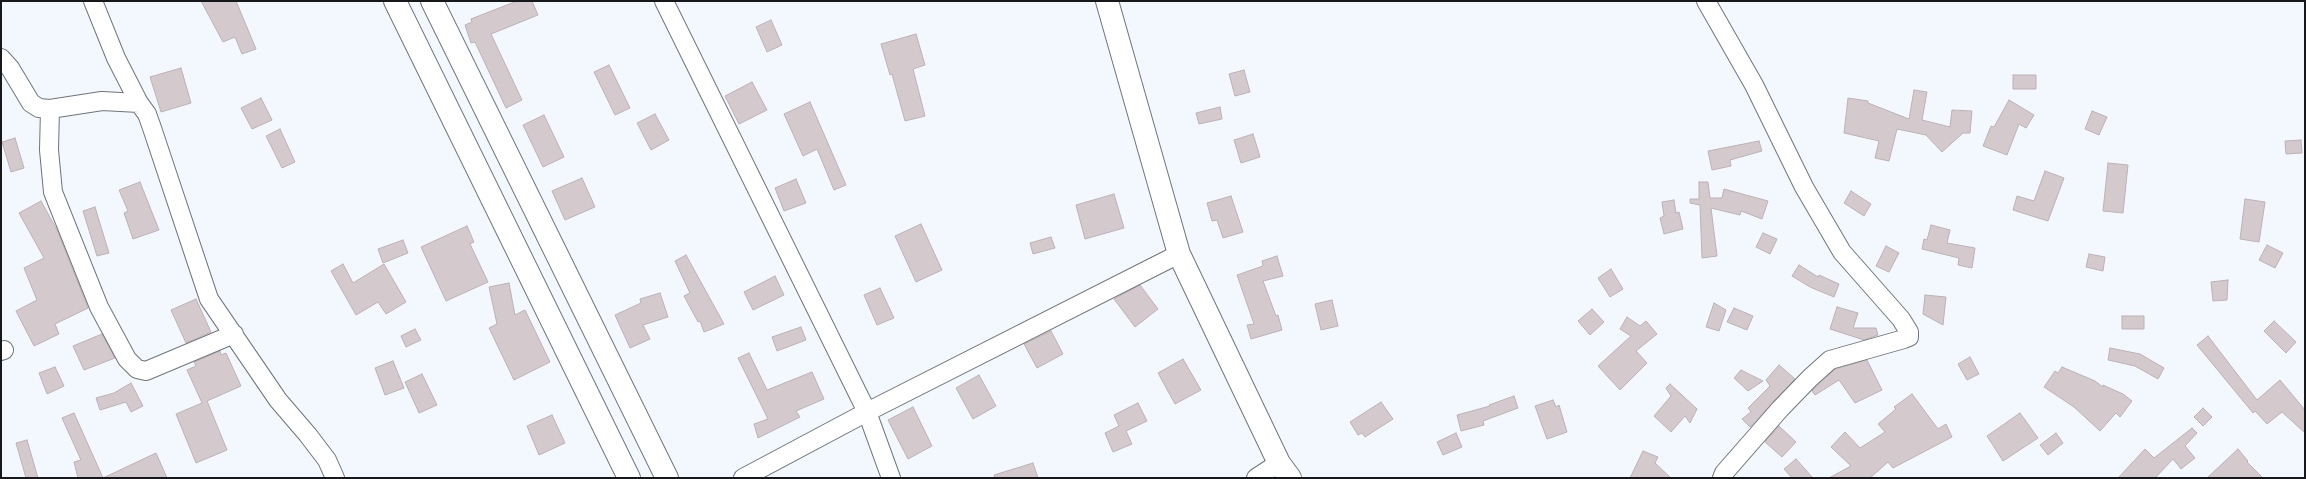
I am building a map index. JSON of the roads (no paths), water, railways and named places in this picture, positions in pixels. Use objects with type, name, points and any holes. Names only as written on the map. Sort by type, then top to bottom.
[{"type":"main road","points":[[395,1],[629,478]]},
{"type":"main road","points":[[432,1],[667,478]]},
{"type":"main road","points":[[1107,1],[1179,254],[1284,470]]},
{"type":"street","points":[[93,1],[116,58],[138,103],[147,114],[209,299],[278,400],[327,460],[335,478]]},
{"type":"street","points":[[664,1],[867,412],[891,478]]},
{"type":"street","points":[[1706,1],[1754,85],[1804,187],[1842,252],[1901,319],[1909,332],[1909,337],[1904,339],[1830,360],[1780,409],[1724,473],[1722,478]]},
{"type":"street","points":[[1,58],[10,68],[31,103],[39,108],[50,109],[102,101],[138,103]]},
{"type":"street","points":[[50,109],[49,150],[53,192],[100,307],[127,359],[137,368],[146,371],[234,334]]},
{"type":"street","points":[[743,478],[867,412],[1179,254]]},
{"type":"street","points":[[1256,478],[1284,470]]}]
